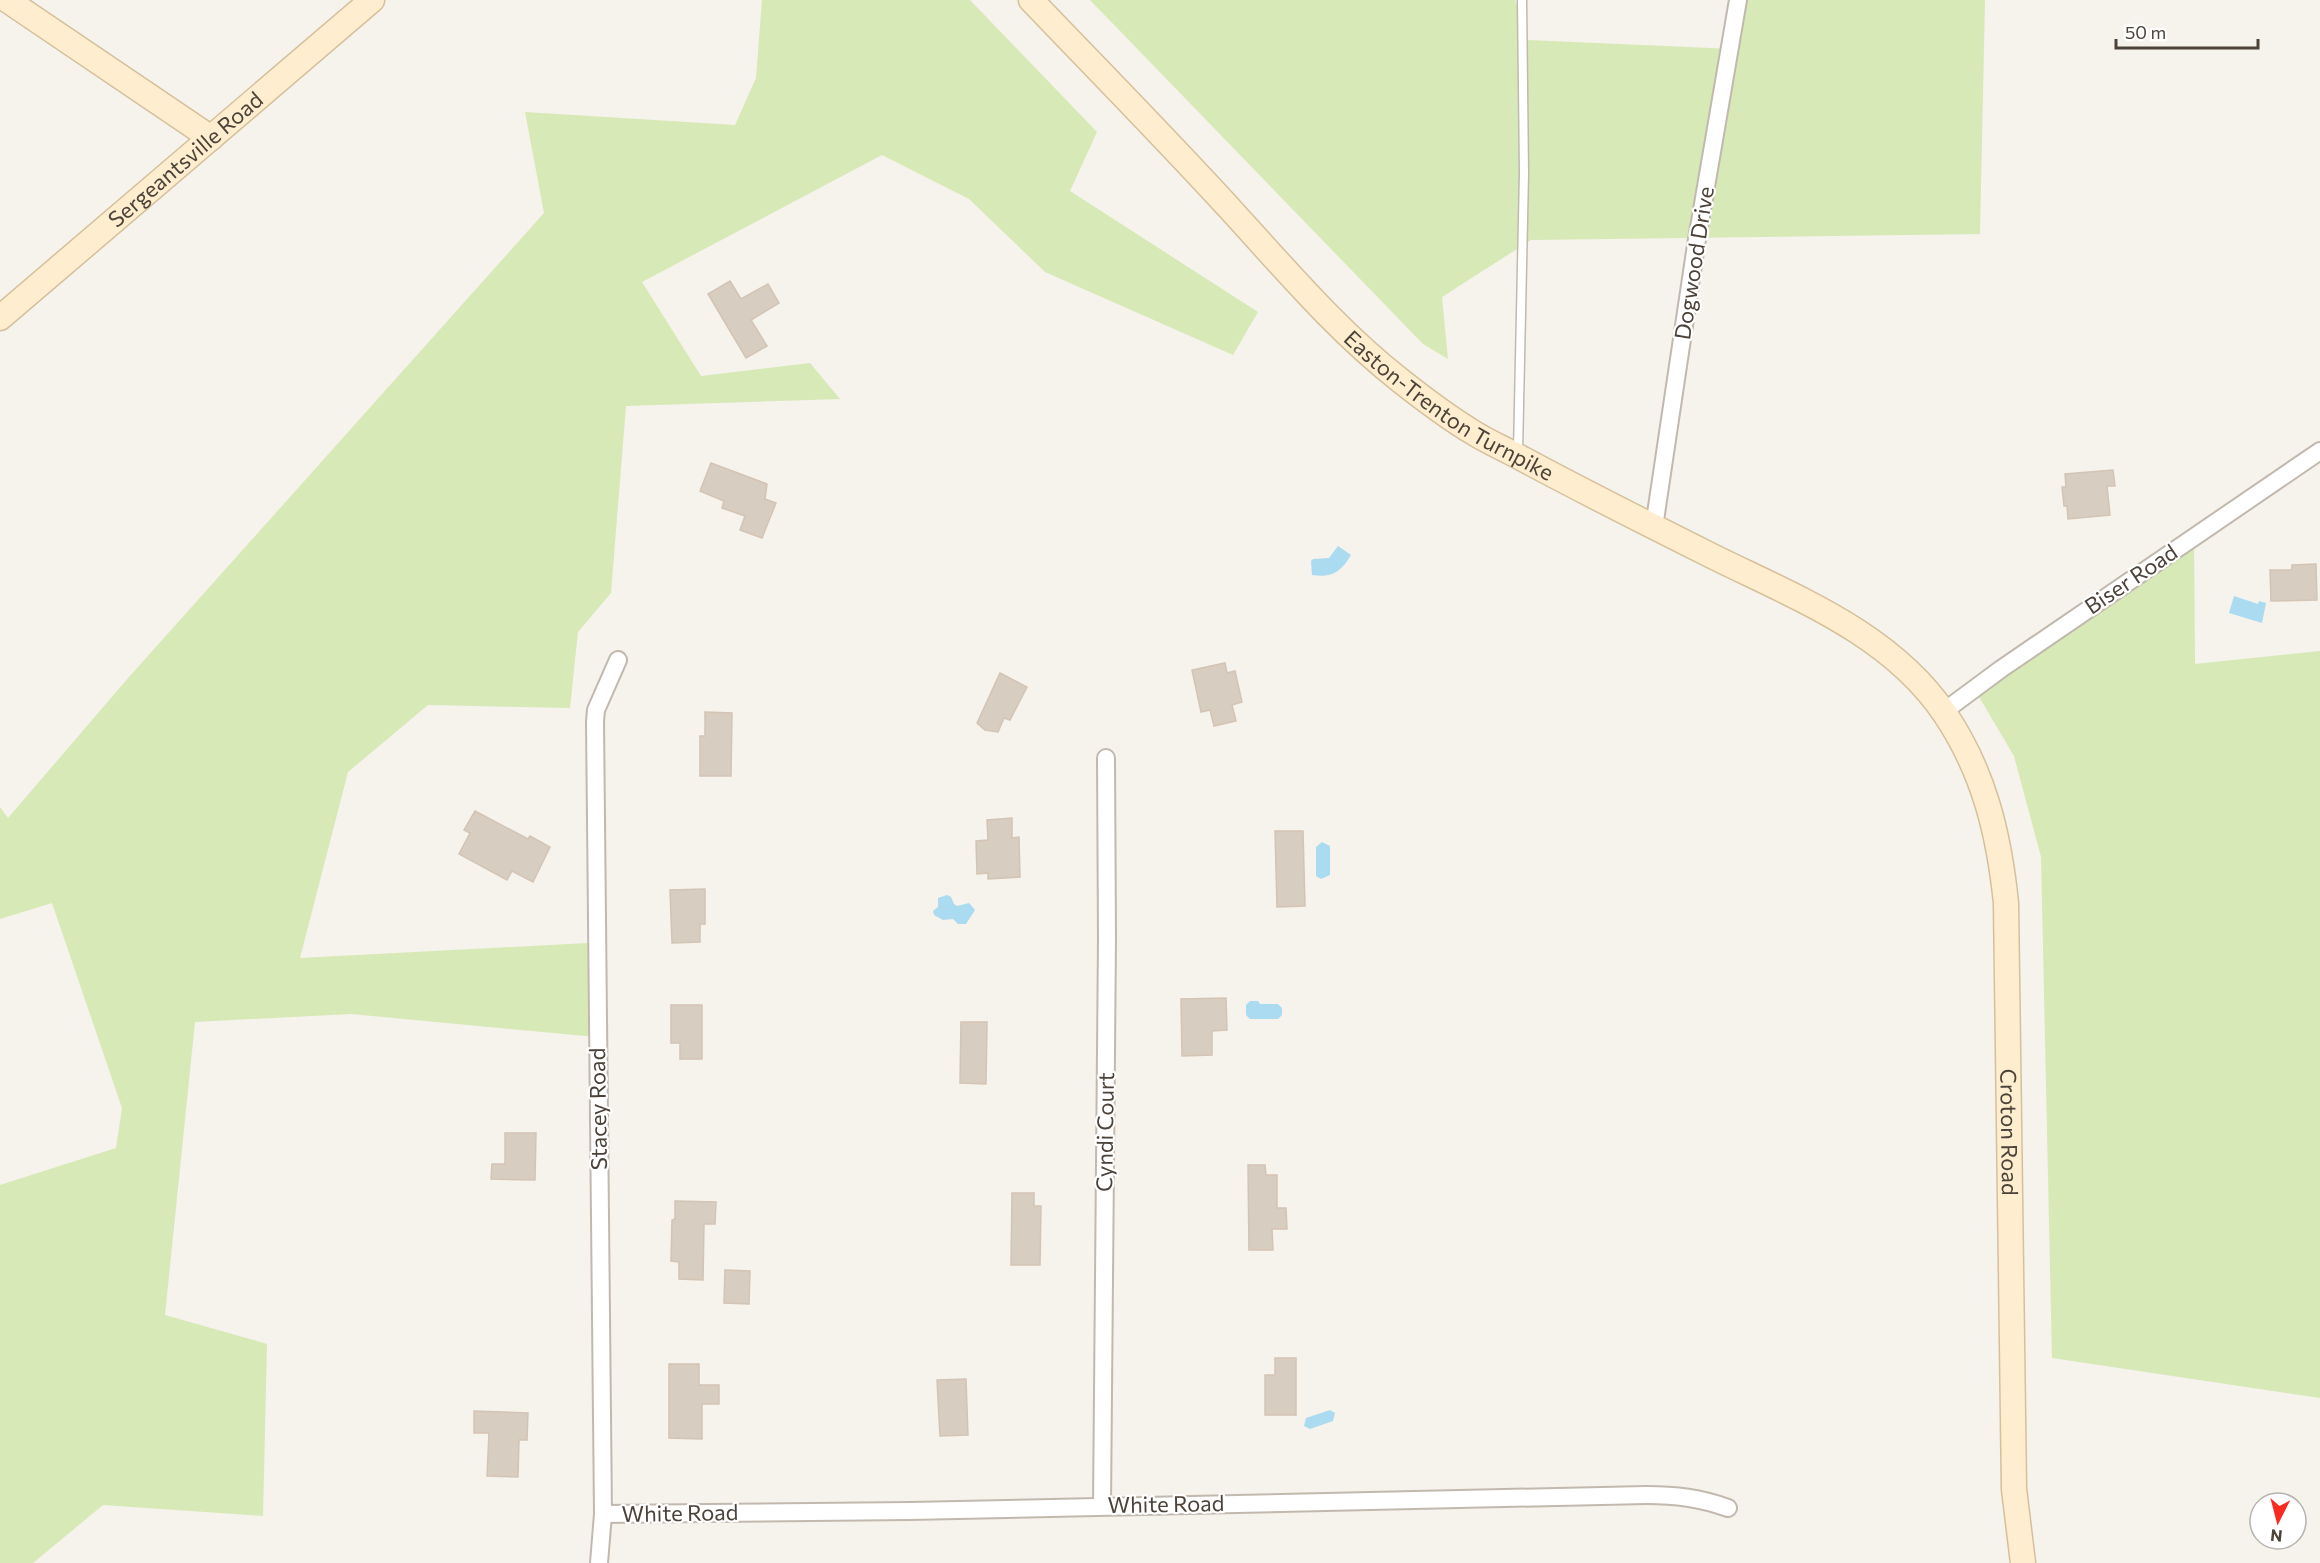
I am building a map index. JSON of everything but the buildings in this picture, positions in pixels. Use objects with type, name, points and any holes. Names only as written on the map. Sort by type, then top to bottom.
[{"type":"main road","points":[[7,0],[211,138]]},
{"type":"main road","name":"Sergeantsville Road","points":[[0,318],[372,0]]},
{"type":"main road","name":"Easton-Trenton Turnpike","points":[[1031,0],[1345,334],[1403,382],[1475,434],[1583,492],[1804,601],[1882,647],[1912,676],[1943,712]]},
{"type":"main road","name":"Croton Road","points":[[1943,712],[1961,741],[1979,779],[1994,819],[2002,863],[2006,914],[2014,1489],[2023,1563]]},
{"type":"street","name":"Dogwood Drive","points":[[1654,527],[1696,245],[1738,0]]},
{"type":"street","name":"Biser Road","points":[[1943,712],[2030,649],[2320,451]]},
{"type":"street","name":"Stacey Road","points":[[599,1563],[603,1514],[595,721],[596,710],[618,660]]},
{"type":"street","name":"Cyndi Court","points":[[1102,1506],[1107,938],[1106,758]]},
{"type":"street","name":"White Road","points":[[603,1514],[910,1511],[1674,1495],[1703,1499],[1728,1508]]},
{"type":"lane","points":[[1518,456],[1524,173],[1522,0]]},
{"type":"green space","points":[[762,0],[970,0],[1097,132],[1070,191],[1258,312],[1233,355],[1045,272],[969,199],[882,155],[642,282],[701,376],[810,363],[840,399],[626,406],[611,593],[578,632],[570,708],[428,705],[348,772],[300,958],[607,942],[607,1038],[351,1014],[195,1022],[165,1315],[267,1344],[263,1516],[103,1505],[33,1563],[0,1563],[0,1185],[116,1148],[122,1108],[52,903],[0,919],[0,807],[8,818],[129,677],[544,213],[525,112],[735,125],[756,78]]},
{"type":"green space","points":[[1090,0],[1515,0],[1528,40],[1733,49],[1740,0],[1985,0],[1980,234],[1531,240],[1442,297],[1448,359],[1423,344]]},
{"type":"green space","points":[[2194,533],[2195,664],[2320,651],[2320,1398],[2052,1358],[2041,857],[2014,756],[1972,685]]},
{"type":"water","points":[[1338,546],[1351,555],[1344,566],[1325,576],[1312,575],[1311,561],[1329,558]]},
{"type":"water","points":[[2234,596],[2258,604],[2259,601],[2266,603],[2262,623],[2229,613]]},
{"type":"water","points":[[1322,842],[1330,846],[1330,875],[1321,879],[1316,876],[1316,847]]},
{"type":"water","points":[[947,895],[957,906],[969,903],[975,910],[966,924],[958,924],[953,919],[943,920],[934,915],[933,911],[938,907],[938,898]]},
{"type":"water","points":[[1250,1001],[1258,1001],[1260,1004],[1278,1004],[1282,1008],[1282,1015],[1278,1019],[1250,1019],[1246,1015],[1246,1005]]},
{"type":"water","points":[[1330,1410],[1335,1413],[1333,1421],[1310,1429],[1304,1426],[1306,1418]]}]
